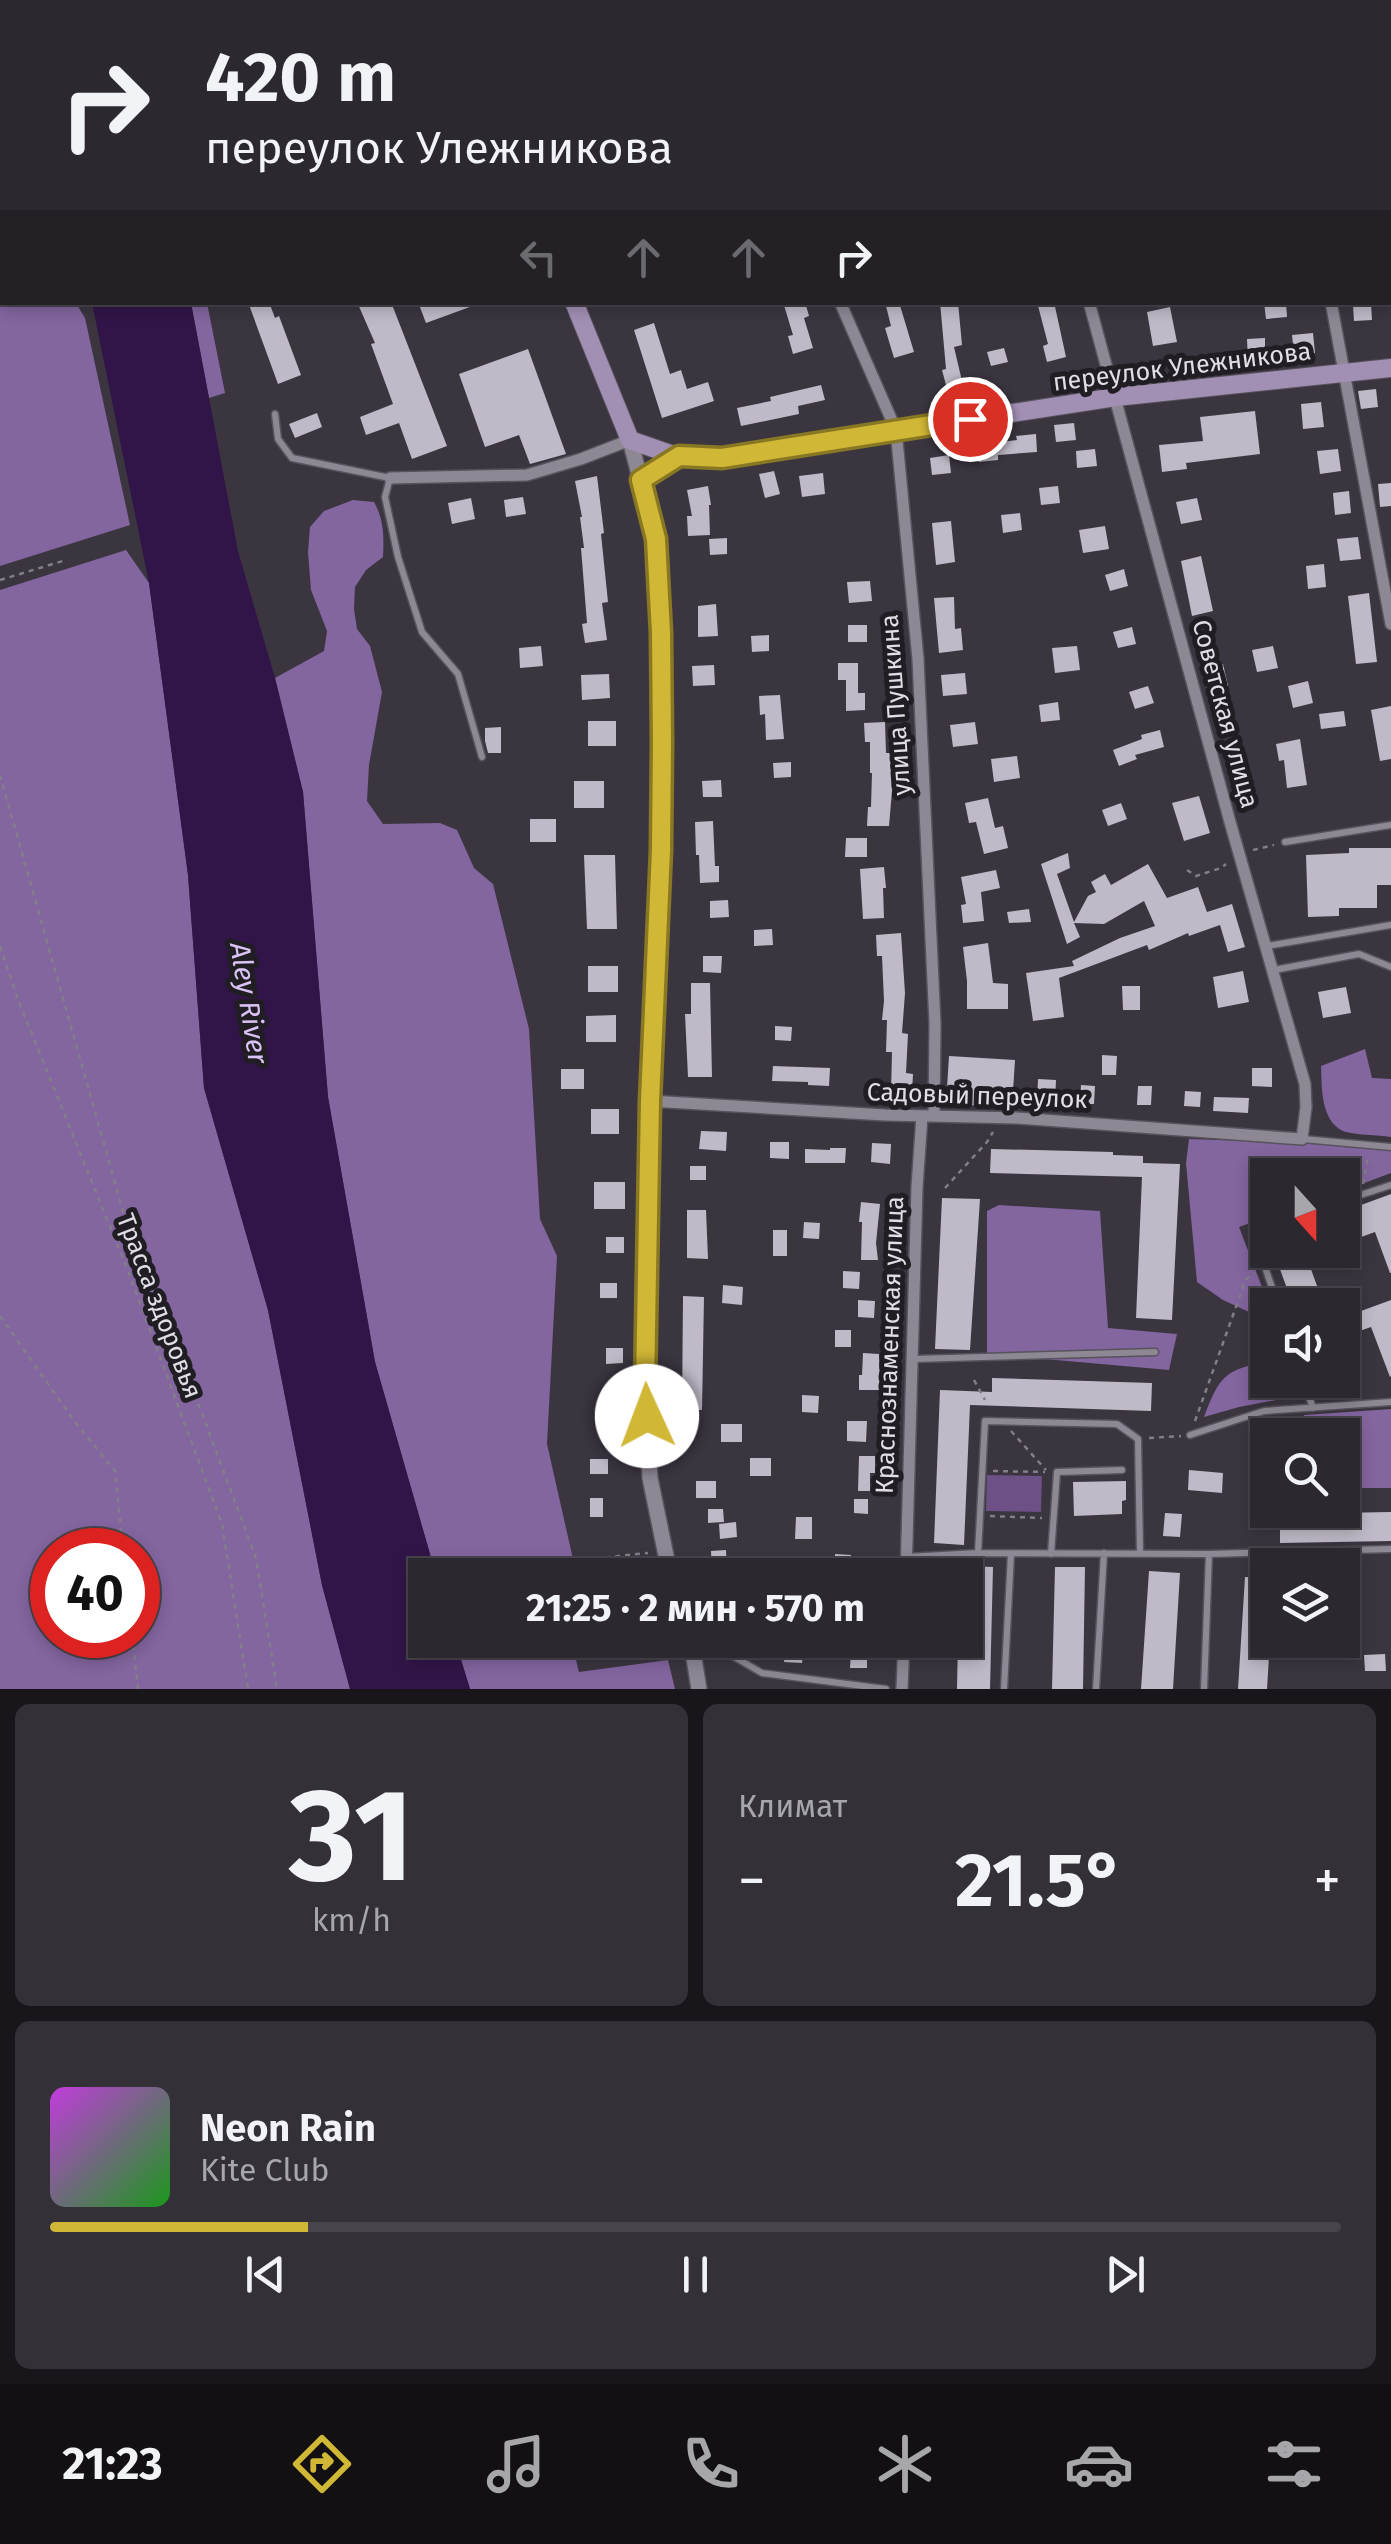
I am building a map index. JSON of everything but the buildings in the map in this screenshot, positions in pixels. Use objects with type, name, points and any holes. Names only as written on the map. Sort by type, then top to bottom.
[{"type":"main road","points":[[575,305],[630,440]]},
{"type":"main road","name":"переулок Улежникова","points":[[630,440],[679,456],[722,458],[1116,397],[1391,368]]},
{"type":"street","name":"улица Пушкина","points":[[841,305],[896,430],[918,659],[936,1024],[928,1116]]},
{"type":"street","name":"Советская улица","points":[[1090,305],[1305,1084],[1302,1139]]},
{"type":"street","points":[[1331,305],[1391,624]]},
{"type":"street","points":[[390,478],[527,475],[630,440],[641,480],[656,539],[661,633],[661,850],[650,1101],[645,1386],[650,1478],[665,1558]]},
{"type":"street","points":[[641,480],[679,456]]},
{"type":"street","name":"Садовый переулок","points":[[650,1101],[1001,1118],[1302,1139]]},
{"type":"street","name":"Краснознаменская улица","points":[[906,1558],[917,1187],[928,1116]]},
{"type":"street","points":[[696,1658],[700,1689]]},
{"type":"street","points":[[902,1689],[903,1658]]},
{"type":"lane","points":[[274,414],[278,439],[292,458],[390,478],[388,512],[422,632],[458,674],[482,757]]},
{"type":"lane","points":[[1285,842],[1391,825]]},
{"type":"lane","points":[[1266,946],[1391,925]]},
{"type":"lane","points":[[1274,970],[1359,954],[1391,966]]},
{"type":"lane","points":[[1302,1139],[1391,1147]]},
{"type":"lane","points":[[1361,1195],[1391,1186]]},
{"type":"lane","points":[[914,1359],[1155,1352]]},
{"type":"lane","points":[[1309,1398],[1313,1408]]},
{"type":"lane","points":[[1190,1435],[1264,1411],[1391,1402]]},
{"type":"lane","points":[[978,1553],[985,1421],[1117,1424],[1138,1438],[1140,1553]]},
{"type":"lane","points":[[1051,1554],[1057,1472],[1122,1470]]},
{"type":"lane","points":[[906,1558],[978,1553],[1209,1554],[1391,1548]]},
{"type":"lane","points":[[1096,1689],[1104,1553]]},
{"type":"lane","points":[[1004,1689],[1011,1554]]},
{"type":"lane","points":[[1204,1689],[1209,1554]]},
{"type":"lane","points":[[735,1658],[762,1673],[886,1689]]},
{"type":"path","points":[[0,580],[66,560]]},
{"type":"path","points":[[0,775],[124,1215],[256,1558],[276,1689]]},
{"type":"path","points":[[1187,870],[1196,876],[1220,868],[1239,854],[1285,842]]},
{"type":"path","name":"Трасса здоровья","points":[[0,946],[128,1270],[222,1524],[248,1689]]},
{"type":"path","points":[[944,1188],[987,1142],[1001,1118]]},
{"type":"path","points":[[1361,1195],[1374,1146]]},
{"type":"path","points":[[1138,1438],[1190,1435],[1246,1279],[1264,1268]]},
{"type":"path","points":[[0,1316],[75,1422],[115,1470],[121,1528]]},
{"type":"path","points":[[974,1380],[985,1400]]},
{"type":"path","points":[[1003,1422],[1046,1472]]},
{"type":"path","points":[[982,1471],[1057,1472]]},
{"type":"path","points":[[980,1516],[1054,1519]]},
{"type":"path","points":[[607,1558],[653,1558]]},
{"type":"path","points":[[135,1658],[138,1689]]},
{"type":"shaded area","points":[[0,305],[77,305],[85,318],[130,525],[0,566]]},
{"type":"shaded area","points":[[191,305],[207,305],[225,393],[209,398]]},
{"type":"shaded area","points":[[353,500],[374,502],[383,535],[383,557],[366,570],[355,587],[357,629],[370,646],[382,692],[367,801],[383,824],[440,823],[457,830],[474,868],[493,884],[529,1029],[540,1219],[557,1256],[547,1444],[573,1558],[431,1558],[375,1362],[328,1097],[303,792],[275,678],[324,651],[327,631],[311,590],[308,552],[310,527],[324,511]]},
{"type":"shaded area","points":[[126,550],[149,583],[188,875],[204,1088],[268,1310],[322,1585],[350,1689],[0,1689],[0,590]]},
{"type":"shaded area","points":[[1365,1049],[1372,1078],[1391,1079],[1391,1137],[1343,1131],[1326,1111],[1321,1066]]},
{"type":"shaded area","points":[[1189,1139],[1391,1149],[1391,1173],[1360,1185],[1360,1158],[1250,1158],[1250,1223],[1239,1227],[1250,1256],[1250,1268],[1255,1268],[1262,1288],[1250,1288],[1250,1312],[1197,1282],[1186,1163]]},
{"type":"shaded area","points":[[999,1205],[1100,1211],[1108,1328],[1177,1334],[1169,1370],[987,1354],[987,1211]]},
{"type":"shaded area","points":[[1250,1366],[1250,1398],[1287,1398],[1204,1417],[1219,1384]]},
{"type":"shaded area","points":[[1391,1409],[1391,1488],[1360,1488],[1360,1418],[1304,1415]]},
{"type":"shaded area","points":[[987,1475],[1042,1476],[1041,1512],[986,1511]]},
{"type":"shaded area","points":[[461,1658],[576,1658],[579,1672],[668,1660],[675,1689],[470,1689]]},
{"type":"water","name":"Aley River","points":[[92,305],[191,305],[238,551],[303,792],[328,1097],[375,1362],[431,1558],[408,1558],[408,1658],[461,1658],[470,1689],[350,1689],[322,1585],[268,1310],[204,1088],[188,875],[149,583]]},
{"type":"route","points":[[647,1416],[650,1101],[662,743],[656,539],[641,480],[679,456],[722,458],[970,419]]}]
